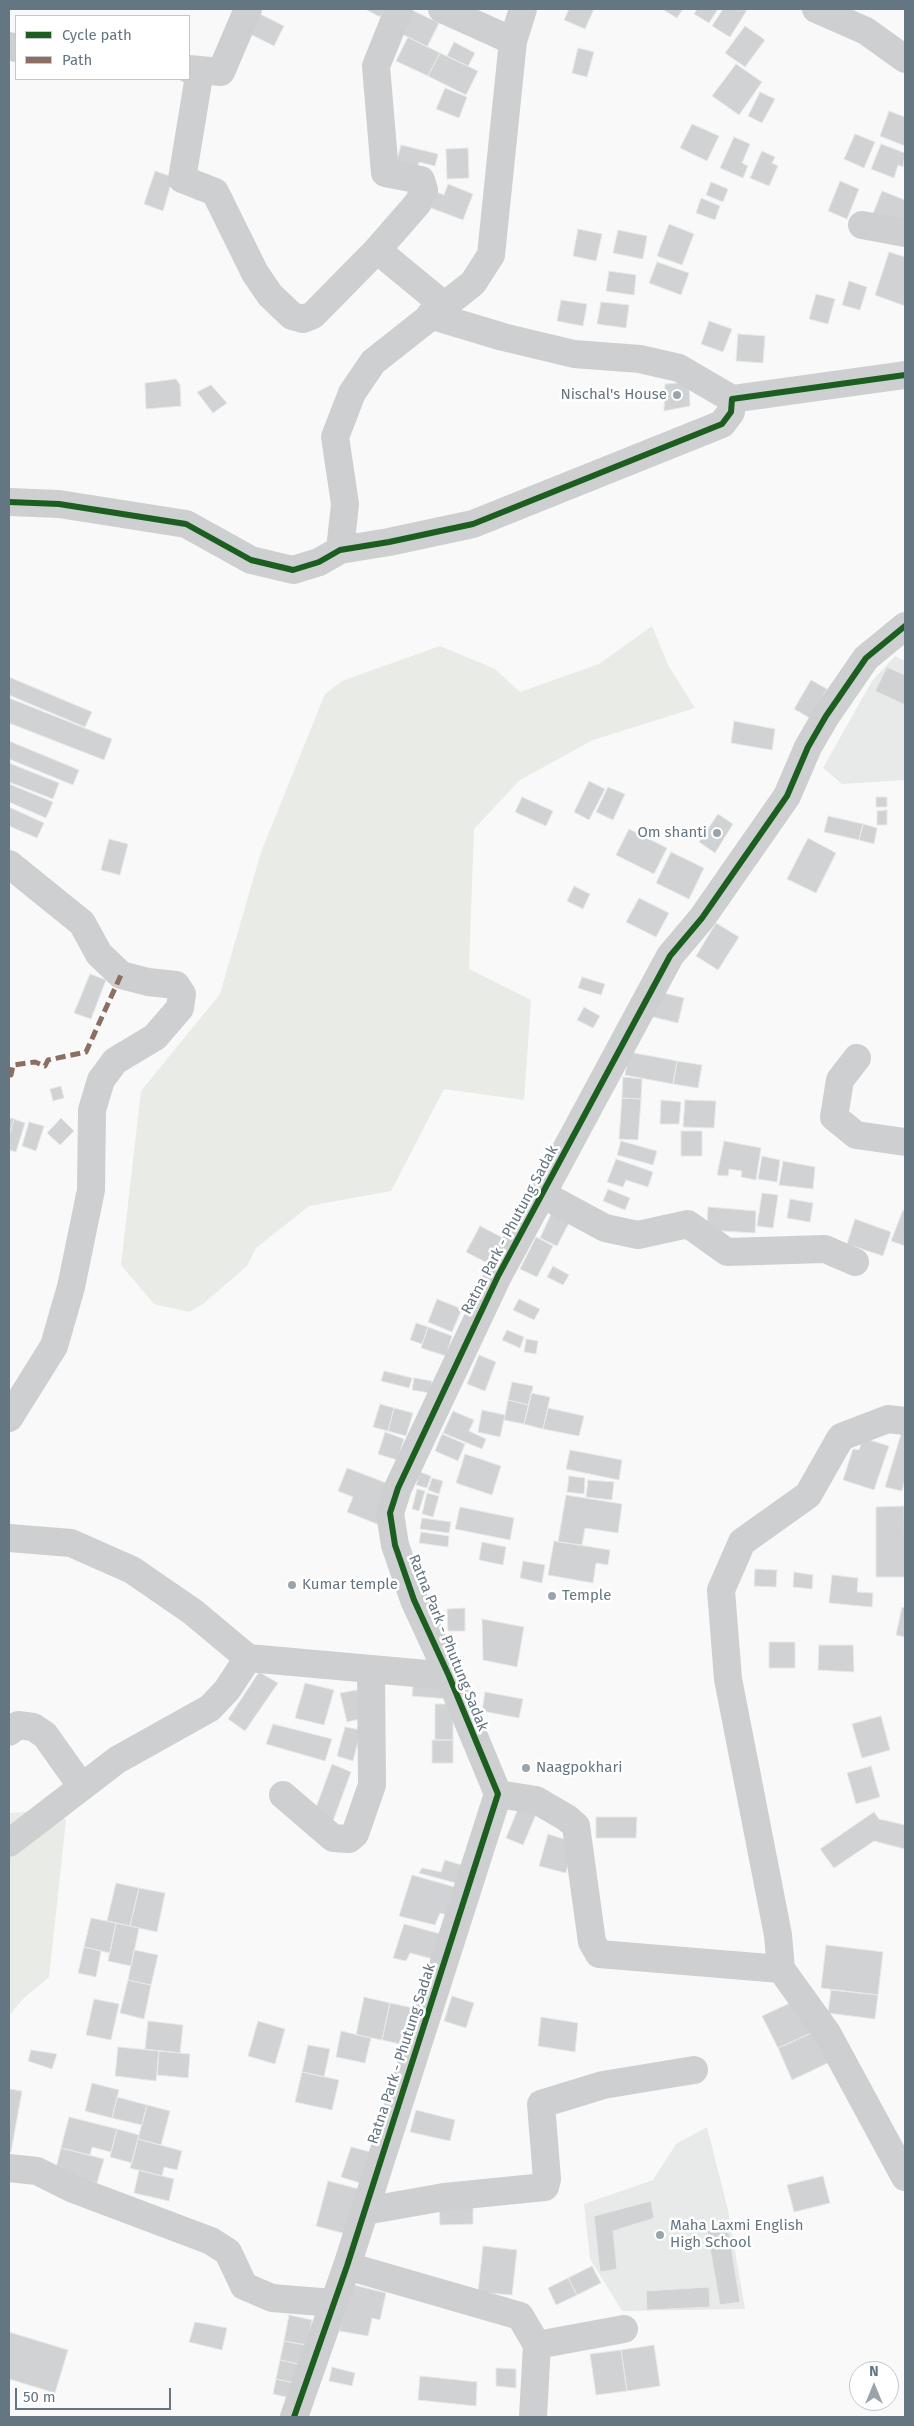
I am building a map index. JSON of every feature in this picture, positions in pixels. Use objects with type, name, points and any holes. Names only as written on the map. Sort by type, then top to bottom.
[{"type":"street","points":[[248,9],[221,72],[194,70],[182,179],[215,192],[255,273],[270,295],[292,316],[303,319],[313,315],[377,250],[418,203],[424,190],[421,180],[385,173],[376,66],[399,9]]},
{"type":"street","points":[[442,9],[513,41]]},
{"type":"street","points":[[340,550],[345,504],[335,437],[352,393],[373,362],[474,283],[491,255],[513,41],[523,9]]},
{"type":"street","points":[[816,9],[866,31],[905,59]]},
{"type":"street","points":[[862,226],[905,233]]},
{"type":"street","points":[[377,250],[438,311],[502,337],[574,354],[640,358],[679,368],[732,399],[905,375]]},
{"type":"street","points":[[9,502],[59,504],[186,524],[251,560],[293,570],[319,562],[340,550],[389,542],[473,524],[722,424],[731,412],[732,399]]},
{"type":"street","name":"Ratna Park - Phutung Sadak","points":[[294,2417],[347,2266],[498,1794],[449,1676],[414,1600],[395,1545],[390,1513],[398,1488],[479,1314],[670,956],[702,918],[788,796],[808,747],[826,716],[866,658],[905,626]]},
{"type":"street","points":[[9,864],[82,923],[99,954],[122,975],[148,982],[176,985],[182,994],[180,1008],[155,1037],[115,1061],[101,1080],[92,1110],[91,1190],[71,1287],[54,1346],[9,1418]]},
{"type":"street","points":[[857,1058],[840,1080],[834,1117],[856,1135],[905,1142]]},
{"type":"street","points":[[542,1194],[604,1228],[638,1235],[688,1224],[727,1252],[826,1249],[855,1262]]},
{"type":"street","points":[[905,1421],[888,1418],[841,1437],[808,1495],[742,1542],[721,1590],[728,1680],[778,1936],[781,1969],[827,2034],[905,2177]]},
{"type":"street","points":[[9,1538],[71,1543],[132,1570],[193,1612],[248,1658],[449,1676]]},
{"type":"street","points":[[9,1843],[117,1760],[210,1708],[226,1690],[248,1658]]},
{"type":"street","points":[[283,1795],[333,1838],[349,1839],[355,1834],[372,1785],[371,1670]]},
{"type":"street","points":[[9,1732],[18,1725],[33,1727],[45,1735],[82,1787]]},
{"type":"street","points":[[498,1794],[536,1800],[567,1818],[576,1826],[592,1942],[599,1954],[781,1969]]},
{"type":"street","points":[[365,2211],[444,2197],[545,2187],[547,2179],[542,2104],[603,2084],[694,2070]]},
{"type":"street","points":[[9,2168],[37,2171],[73,2189],[211,2241],[228,2252],[244,2286],[272,2298],[333,2303]]},
{"type":"street","points":[[347,2266],[520,2316],[537,2346],[533,2417]]},
{"type":"street","points":[[537,2346],[624,2329]]},
{"type":"shaded area","points":[[652,626],[668,665],[695,708],[593,740],[520,780],[474,829],[469,969],[531,1000],[524,1100],[444,1089],[391,1191],[309,1206],[256,1248],[247,1266],[203,1304],[189,1312],[154,1304],[121,1265],[141,1091],[220,994],[261,852],[325,694],[342,681],[440,646],[495,669],[520,692],[599,664]]},
{"type":"shaded area","points":[[895,656],[905,661],[905,780],[842,784],[823,768],[872,681]]},
{"type":"shaded area","points":[[52,1810],[66,1820],[49,1977],[23,1999],[9,2016],[9,1813]]},
{"type":"shaded area","name":"Maha Laxmi English High School","points":[[707,2127],[728,2210],[745,2309],[622,2311],[590,2259],[584,2204],[653,2180],[676,2144]]},
{"type":"building","points":[[365,9],[385,9],[380,17]]},
{"type":"building","points":[[569,9],[594,9],[585,29],[564,20]]},
{"type":"building","points":[[662,9],[683,9],[677,18]]},
{"type":"building","points":[[697,9],[718,9],[709,23],[694,14]]},
{"type":"building","points":[[723,9],[747,10],[730,37],[712,26]]},
{"type":"building","points":[[412,10],[439,23],[427,47],[400,33]]},
{"type":"building","points":[[260,14],[284,26],[274,46],[250,34]]},
{"type":"building","points":[[745,26],[765,40],[745,67],[725,53]]},
{"type":"building","points":[[408,37],[440,53],[428,76],[396,61]]},
{"type":"building","points":[[454,42],[475,53],[468,66],[447,56]]},
{"type":"building","points":[[578,48],[594,52],[587,77],[572,73]]},
{"type":"building","points":[[440,53],[478,71],[466,95],[428,76]]},
{"type":"building","points":[[736,64],[762,82],[739,115],[712,96]]},
{"type":"building","points":[[445,88],[467,97],[459,118],[436,109]]},
{"type":"building","points":[[760,92],[775,99],[762,123],[748,116]]},
{"type":"building","points":[[889,111],[905,117],[905,146],[880,136]]},
{"type":"building","points":[[692,124],[719,136],[707,161],[680,148]]},
{"type":"building","points":[[855,134],[875,142],[864,168],[844,159]]},
{"type":"building","points":[[734,137],[750,144],[742,163],[748,166],[743,178],[720,168]]},
{"type":"building","points":[[881,144],[905,153],[903,167],[898,165],[894,178],[871,169]]},
{"type":"building","points":[[401,145],[438,154],[435,166],[419,162],[416,172],[395,167]]},
{"type":"building","points":[[468,148],[469,178],[447,179],[446,149]]},
{"type":"building","points":[[762,151],[775,157],[772,163],[778,166],[769,186],[750,178]]},
{"type":"building","points":[[155,171],[173,177],[163,211],[144,204]]},
{"type":"building","points":[[840,181],[859,189],[847,219],[828,211]]},
{"type":"building","points":[[711,182],[728,189],[723,202],[706,195]]},
{"type":"building","points":[[448,184],[473,194],[463,220],[431,208],[437,192],[444,195]]},
{"type":"building","points":[[882,191],[905,200],[905,218],[901,228],[872,216]]},
{"type":"building","points":[[701,198],[720,206],[715,220],[696,213]]},
{"type":"building","points":[[669,224],[694,234],[682,265],[657,256]]},
{"type":"building","points":[[578,229],[602,234],[596,261],[573,256]]},
{"type":"building","points":[[618,230],[647,236],[643,259],[613,253]]},
{"type":"building","points":[[889,252],[905,257],[905,306],[875,295]]},
{"type":"building","points":[[657,262],[689,273],[681,295],[649,283]]},
{"type":"building","points":[[609,271],[636,275],[634,295],[606,291]]},
{"type":"building","points":[[849,281],[867,287],[860,310],[842,305]]},
{"type":"building","points":[[816,294],[835,299],[828,324],[809,319]]},
{"type":"building","points":[[561,300],[587,304],[583,326],[557,321]]},
{"type":"building","points":[[601,302],[629,305],[626,328],[597,324]]},
{"type":"building","points":[[709,321],[732,329],[723,352],[701,344]]},
{"type":"building","points":[[738,334],[765,336],[763,363],[736,361]]},
{"type":"building","points":[[176,379],[180,385],[181,406],[146,409],[145,383]]},
{"type":"building","name":"Nischal's House","points":[[689,382],[690,406],[664,411],[665,384]]},
{"type":"building","points":[[211,385],[227,403],[213,413],[197,392]]},
{"type":"building","points":[[887,667],[905,675],[905,705],[875,691]]},
{"type":"building","points":[[9,677],[92,712],[85,727],[9,695]]},
{"type":"building","points":[[811,680],[827,689],[810,718],[794,709]]},
{"type":"building","points":[[9,698],[112,739],[104,760],[9,723]]},
{"type":"building","points":[[734,721],[775,729],[772,750],[731,743]]},
{"type":"building","points":[[9,741],[79,770],[73,785],[9,759]]},
{"type":"building","points":[[9,763],[59,783],[53,799],[9,782]]},
{"type":"building","points":[[589,781],[605,789],[589,820],[574,812]]},
{"type":"building","points":[[9,784],[53,802],[46,818],[9,802]]},
{"type":"building","points":[[608,787],[625,794],[613,820],[596,812]]},
{"type":"building","points":[[522,797],[553,811],[546,826],[515,812]]},
{"type":"building","points":[[876,797],[887,797],[887,807],[876,807]]},
{"type":"building","points":[[9,807],[44,823],[37,838],[9,826]]},
{"type":"building","points":[[887,810],[887,825],[877,825],[877,811]]},
{"type":"building","points":[[718,814],[733,824],[715,853],[699,842]]},
{"type":"building","points":[[828,816],[863,824],[859,840],[824,832]]},
{"type":"building","points":[[863,824],[877,828],[874,844],[859,840]]},
{"type":"building","points":[[629,829],[667,848],[654,874],[616,855]]},
{"type":"building","points":[[808,838],[836,853],[816,893],[787,879]]},
{"type":"building","points":[[109,839],[128,844],[120,875],[101,870]]},
{"type":"building","points":[[671,852],[704,868],[689,899],[656,883]]},
{"type":"building","points":[[574,886],[590,894],[583,909],[567,901]]},
{"type":"building","points":[[639,898],[669,913],[656,937],[626,922]]},
{"type":"building","points":[[716,923],[739,937],[718,970],[696,956]]},
{"type":"building","points":[[90,974],[106,980],[91,1019],[74,1013]]},
{"type":"building","points":[[582,977],[605,984],[601,995],[578,988]]},
{"type":"building","points":[[655,991],[684,998],[678,1023],[649,1016]]},
{"type":"building","points":[[584,1007],[600,1016],[593,1028],[577,1020]]},
{"type":"building","points":[[629,1052],[677,1061],[673,1084],[625,1075]]},
{"type":"building","points":[[677,1061],[702,1065],[698,1088],[673,1084]]},
{"type":"building","points":[[623,1077],[642,1079],[641,1099],[622,1098]]},
{"type":"building","points":[[61,1086],[64,1098],[53,1101],[50,1089]]},
{"type":"building","points":[[622,1098],[641,1099],[638,1140],[619,1139]]},
{"type":"building","points":[[661,1100],[681,1102],[679,1124],[660,1124]]},
{"type":"building","points":[[685,1100],[716,1101],[714,1128],[683,1127]]},
{"type":"building","points":[[9,1118],[14,1119],[9,1136]]},
{"type":"building","points":[[61,1118],[74,1131],[60,1145],[47,1133]]},
{"type":"building","points":[[14,1119],[25,1123],[16,1152],[9,1150],[9,1136]]},
{"type":"building","points":[[29,1122],[44,1126],[36,1151],[22,1146]]},
{"type":"building","points":[[681,1131],[702,1131],[702,1156],[681,1156]]},
{"type":"building","points":[[621,1141],[657,1151],[653,1165],[617,1155]]},
{"type":"building","points":[[724,1141],[761,1148],[756,1180],[741,1177],[742,1171],[729,1169],[728,1176],[717,1175]]},
{"type":"building","points":[[762,1156],[780,1160],[777,1182],[758,1179]]},
{"type":"building","points":[[616,1159],[653,1172],[648,1187],[626,1180],[623,1187],[607,1182]]},
{"type":"building","points":[[783,1161],[815,1167],[813,1189],[779,1185]]},
{"type":"building","points":[[608,1189],[630,1198],[625,1210],[603,1201]]},
{"type":"building","points":[[762,1193],[778,1195],[773,1228],[757,1226]]},
{"type":"building","points":[[790,1199],[813,1203],[810,1222],[787,1218]]},
{"type":"building","points":[[708,1207],[756,1211],[755,1233],[707,1230]]},
{"type":"building","points":[[553,1210],[571,1219],[557,1246],[540,1238]]},
{"type":"building","points":[[903,1210],[905,1211],[905,1246],[891,1241]]},
{"type":"building","points":[[855,1219],[891,1232],[883,1256],[847,1244]]},
{"type":"building","points":[[480,1226],[509,1241],[495,1267],[466,1252]]},
{"type":"building","points":[[536,1237],[553,1246],[537,1277],[520,1269]]},
{"type":"building","points":[[553,1266],[569,1275],[563,1285],[547,1277]]},
{"type":"building","points":[[437,1299],[462,1309],[452,1332],[428,1322]]},
{"type":"building","points":[[519,1299],[540,1309],[534,1320],[513,1310]]},
{"type":"building","points":[[416,1323],[428,1327],[422,1344],[410,1340]]},
{"type":"building","points":[[428,1327],[452,1336],[446,1356],[421,1348]]},
{"type":"building","points":[[507,1330],[524,1337],[520,1348],[502,1340]]},
{"type":"building","points":[[526,1339],[538,1341],[536,1354],[524,1352]]},
{"type":"building","points":[[479,1355],[496,1362],[485,1391],[467,1384]]},
{"type":"building","points":[[384,1371],[412,1378],[409,1388],[381,1381]]},
{"type":"building","points":[[414,1378],[432,1381],[430,1393],[412,1390]]},
{"type":"building","points":[[512,1382],[533,1386],[529,1405],[508,1400]]},
{"type":"building","points":[[531,1393],[550,1397],[543,1429],[524,1424]]},
{"type":"building","points":[[508,1400],[529,1405],[524,1424],[504,1420]]},
{"type":"building","points":[[380,1404],[394,1408],[388,1431],[373,1427]]},
{"type":"building","points":[[394,1408],[413,1413],[406,1436],[388,1431]]},
{"type":"building","points":[[548,1408],[584,1416],[579,1436],[543,1429]]},
{"type":"building","points":[[482,1410],[505,1415],[500,1437],[478,1432]]},
{"type":"building","points":[[453,1411],[474,1420],[469,1431],[486,1439],[482,1449],[443,1433]]},
{"type":"building","points":[[902,1431],[905,1432],[905,1479],[902,1491],[885,1487]]},
{"type":"building","points":[[385,1432],[404,1439],[397,1460],[378,1454]]},
{"type":"building","points":[[442,1434],[465,1444],[458,1461],[435,1451]]},
{"type":"building","points":[[863,1438],[889,1446],[874,1490],[843,1480],[853,1449],[859,1450]]},
{"type":"building","points":[[570,1450],[622,1460],[619,1480],[566,1469]]},
{"type":"building","points":[[465,1454],[501,1466],[492,1495],[456,1483]]},
{"type":"building","points":[[347,1468],[397,1487],[382,1526],[347,1512],[353,1497],[338,1491]]},
{"type":"building","points":[[420,1472],[431,1476],[427,1488],[416,1485]]},
{"type":"building","points":[[569,1476],[585,1478],[584,1494],[567,1492]]},
{"type":"building","points":[[432,1478],[443,1481],[439,1494],[428,1490]]},
{"type":"building","points":[[588,1480],[614,1482],[612,1500],[586,1497]]},
{"type":"building","points":[[417,1489],[425,1491],[419,1511],[412,1509]]},
{"type":"building","points":[[427,1493],[439,1496],[433,1517],[422,1514]]},
{"type":"building","points":[[566,1495],[622,1504],[618,1533],[585,1528],[582,1545],[558,1542]]},
{"type":"building","points":[[904,1506],[905,1577],[876,1577],[876,1507]]},
{"type":"building","points":[[460,1507],[514,1518],[510,1540],[455,1529]]},
{"type":"building","points":[[422,1518],[451,1522],[449,1533],[420,1529]]},
{"type":"building","points":[[421,1532],[449,1536],[448,1547],[419,1543]]},
{"type":"building","points":[[554,1541],[610,1550],[608,1565],[596,1563],[593,1583],[548,1575]]},
{"type":"building","points":[[482,1542],[506,1547],[503,1565],[479,1560]]},
{"type":"building","points":[[523,1561],[545,1565],[542,1583],[520,1578]]},
{"type":"building","points":[[755,1569],[777,1570],[776,1587],[754,1586]]},
{"type":"building","points":[[794,1572],[813,1575],[812,1589],[793,1587]]},
{"type":"building","points":[[832,1575],[858,1578],[857,1592],[873,1593],[872,1607],[829,1603]]},
{"type":"building","points":[[902,1607],[905,1608],[905,1637],[896,1635]]},
{"type":"building","points":[[465,1608],[465,1631],[448,1631],[447,1609]]},
{"type":"building","points":[[482,1619],[524,1627],[517,1667],[483,1660]]},
{"type":"building","points":[[769,1642],[795,1642],[795,1668],[769,1668]]},
{"type":"building","points":[[819,1645],[853,1645],[854,1672],[818,1670]]},
{"type":"building","points":[[259,1672],[278,1683],[245,1731],[228,1719]]},
{"type":"building","points":[[414,1677],[449,1679],[448,1699],[412,1696]]},
{"type":"building","points":[[305,1683],[334,1690],[324,1725],[295,1718]]},
{"type":"building","points":[[357,1690],[364,1718],[347,1722],[340,1693]]},
{"type":"building","points":[[485,1692],[523,1699],[519,1718],[482,1711]]},
{"type":"building","points":[[435,1704],[453,1704],[453,1740],[435,1740]]},
{"type":"building","points":[[881,1716],[890,1750],[862,1758],[852,1724]]},
{"type":"building","points":[[273,1724],[332,1739],[325,1761],[266,1744]]},
{"type":"building","points":[[345,1727],[361,1730],[353,1761],[337,1756]]},
{"type":"building","points":[[432,1740],[453,1740],[453,1763],[432,1763]]},
{"type":"building","points":[[332,1764],[351,1772],[333,1821],[314,1813]]},
{"type":"building","points":[[871,1766],[880,1797],[856,1804],[847,1773]]},
{"type":"building","points":[[520,1804],[537,1812],[523,1845],[506,1838]]},
{"type":"building","points":[[874,1812],[879,1819],[905,1825],[905,1849],[874,1841],[834,1868],[820,1849]]},
{"type":"building","points":[[596,1817],[637,1817],[636,1838],[596,1838]]},
{"type":"building","points":[[548,1834],[573,1842],[566,1873],[539,1866]]},
{"type":"building","points":[[445,1860],[468,1867],[463,1885],[419,1873],[422,1868],[441,1872]]},
{"type":"building","points":[[412,1875],[465,1890],[453,1917],[440,1913],[435,1925],[399,1916]]},
{"type":"building","points":[[116,1883],[139,1888],[130,1926],[107,1921]]},
{"type":"building","points":[[139,1888],[165,1893],[157,1932],[130,1926]]},
{"type":"building","points":[[91,1918],[116,1923],[110,1953],[84,1947]]},
{"type":"building","points":[[116,1923],[139,1928],[131,1966],[108,1961]]},
{"type":"building","points":[[404,1924],[448,1936],[441,1961],[410,1953],[406,1961],[393,1958]]},
{"type":"building","points":[[826,1945],[883,1952],[878,1995],[821,1988]]},
{"type":"building","points":[[84,1947],[101,1951],[96,1977],[78,1973]]},
{"type":"building","points":[[134,1950],[158,1955],[151,1985],[128,1980]]},
{"type":"building","points":[[128,1980],[151,1985],[144,2019],[120,2013]]},
{"type":"building","points":[[831,1990],[878,1995],[875,2019],[828,2013]]},
{"type":"building","points":[[452,1996],[474,2003],[466,2028],[444,2021]]},
{"type":"building","points":[[364,1997],[390,2003],[382,2040],[356,2035]]},
{"type":"building","points":[[801,1998],[816,2031],[778,2048],[762,2016]]},
{"type":"building","points":[[94,1999],[119,2004],[111,2040],[86,2035]]},
{"type":"building","points":[[390,2003],[422,2010],[414,2047],[382,2040]]},
{"type":"building","points":[[541,2017],[578,2023],[575,2052],[538,2046]]},
{"type":"building","points":[[148,2021],[183,2025],[180,2053],[145,2049]]},
{"type":"building","points":[[258,2021],[285,2029],[275,2064],[248,2056]]},
{"type":"building","points":[[341,2031],[371,2038],[365,2063],[336,2057]]},
{"type":"building","points":[[816,2031],[830,2062],[792,2080],[778,2048]]},
{"type":"building","points":[[308,2045],[330,2049],[324,2077],[302,2072]]},
{"type":"building","points":[[118,2047],[159,2051],[156,2081],[115,2076]]},
{"type":"building","points":[[31,2050],[57,2054],[52,2069],[28,2061]]},
{"type":"building","points":[[159,2051],[190,2054],[188,2078],[157,2075]]},
{"type":"building","points":[[302,2072],[339,2080],[332,2110],[295,2102]]},
{"type":"building","points":[[92,2083],[119,2090],[112,2118],[85,2111]]},
{"type":"building","points":[[9,2089],[22,2091],[11,2152],[9,2152]]},
{"type":"building","points":[[117,2097],[147,2105],[142,2125],[112,2118]]},
{"type":"building","points":[[147,2105],[170,2111],[161,2145],[138,2139]]},
{"type":"building","points":[[416,2110],[455,2120],[450,2141],[410,2132]]},
{"type":"building","points":[[69,2117],[117,2129],[111,2152],[92,2147],[90,2155],[61,2148]]},
{"type":"building","points":[[117,2129],[139,2135],[132,2163],[110,2157]]},
{"type":"building","points":[[138,2139],[182,2151],[177,2170],[164,2167],[162,2176],[130,2168]]},
{"type":"building","points":[[351,2147],[374,2153],[363,2184],[341,2177]]},
{"type":"building","points":[[61,2148],[104,2159],[97,2183],[55,2172]]},
{"type":"building","points":[[139,2170],[174,2179],[169,2201],[134,2193]]},
{"type":"building","points":[[823,2176],[830,2203],[794,2212],[787,2185]]},
{"type":"building","points":[[328,2181],[363,2190],[350,2235],[316,2226]]},
{"type":"building","points":[[651,2201],[654,2218],[613,2231],[617,2269],[600,2272],[594,2216]]},
{"type":"building","points":[[439,2204],[473,2204],[473,2224],[440,2225]]},
{"type":"building","points":[[728,2228],[740,2302],[720,2305],[707,2231]]},
{"type":"building","points":[[483,2246],[517,2250],[512,2295],[478,2292]]},
{"type":"building","points":[[592,2266],[601,2283],[577,2295],[568,2278]]},
{"type":"building","points":[[568,2278],[577,2295],[556,2305],[548,2288]]},
{"type":"building","points":[[354,2285],[386,2293],[380,2320],[372,2318],[368,2336],[339,2331]]},
{"type":"building","points":[[709,2287],[710,2307],[647,2310],[646,2291]]},
{"type":"building","points":[[289,2315],[312,2320],[307,2345],[284,2341]]},
{"type":"building","points":[[195,2322],[227,2328],[222,2350],[189,2342]]},
{"type":"building","points":[[9,2332],[68,2350],[55,2393],[9,2379]]},
{"type":"building","points":[[284,2341],[307,2345],[303,2365],[280,2360]]},
{"type":"building","points":[[654,2345],[660,2386],[627,2391],[621,2350]]},
{"type":"building","points":[[621,2350],[627,2391],[596,2395],[590,2354]]},
{"type":"building","points":[[280,2360],[303,2365],[299,2384],[276,2379]]},
{"type":"building","points":[[332,2367],[355,2373],[352,2386],[329,2381]]},
{"type":"building","points":[[496,2368],[516,2369],[516,2388],[496,2386]]},
{"type":"building","points":[[420,2376],[477,2382],[476,2406],[418,2400]]},
{"type":"building","points":[[276,2379],[299,2384],[295,2399],[273,2394]]},
{"type":"marked path","points":[[9,1074],[11,1075],[13,1065],[35,1062],[45,1066],[48,1060],[86,1052],[121,975]]},
{"type":"cycle path","points":[[9,502],[59,504],[186,524],[251,560],[293,570],[319,562],[340,550],[389,542],[473,524],[722,424],[731,412],[732,399],[905,375]]},
{"type":"cycle path","points":[[294,2417],[347,2266],[498,1794],[449,1676],[414,1600],[395,1545],[390,1513],[398,1488],[498,1276],[670,956],[702,918],[787,796],[808,747],[826,716],[866,658],[905,626]]},
{"type":"place","name":"Nischal's House","points":[[677,395]]},
{"type":"place","name":"Om shanti","points":[[717,833]]},
{"type":"place","name":"Kumar temple","points":[[292,1585]]},
{"type":"place","name":"Temple","points":[[552,1596]]},
{"type":"place","name":"Naagpokhari","points":[[526,1768]]},
{"type":"place","name":"Maha Laxmi English High School","points":[[660,2235]]}]
